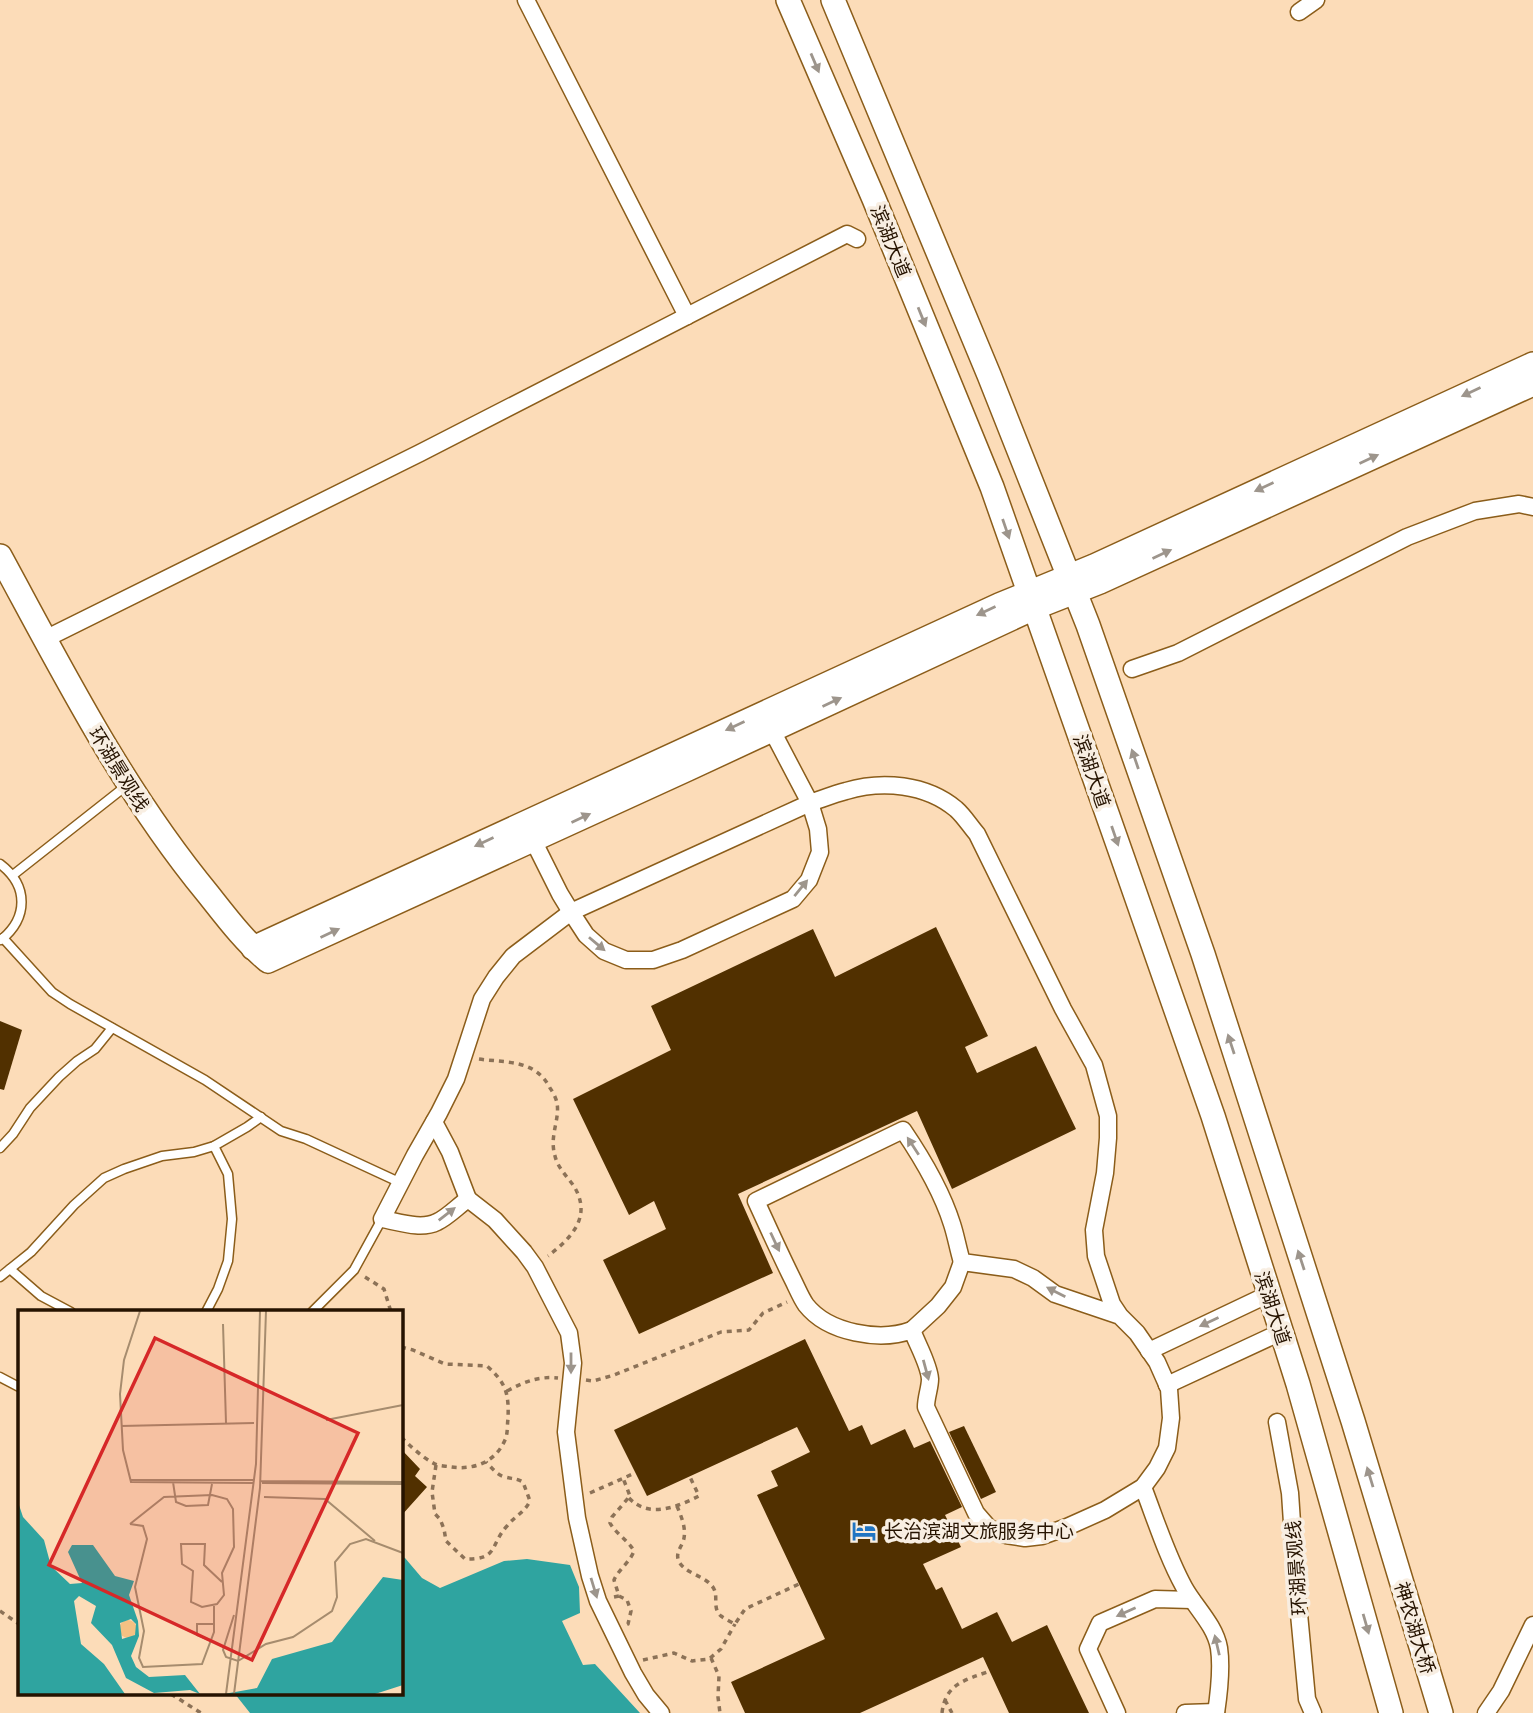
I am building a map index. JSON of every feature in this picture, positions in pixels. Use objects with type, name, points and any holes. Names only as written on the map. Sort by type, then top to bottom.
[{"type":"main road","name":"滨湖大道","points":[[788,0],[874,199],[992,487],[1213,1116],[1298,1384],[1391,1713]]},
{"type":"main road","name":"滨湖大道","points":[[833,0],[989,374],[1072,584],[1203,954],[1390,1542]]},
{"type":"main road","points":[[529,832],[1031,600],[1072,584],[1094,566],[1533,364]]},
{"type":"main road","points":[[1072,584],[1100,583],[1533,384]]},
{"type":"main road","name":"环湖景观线","points":[[0,556],[86,715],[128,785],[177,856],[260,955],[529,832]]},
{"type":"main road","name":"神农湖大桥","points":[[1390,1542],[1441,1713]]},
{"type":"street","points":[[526,0],[687,316]]},
{"type":"street","points":[[1299,12],[1316,0]]},
{"type":"street","points":[[45,639],[420,453],[847,234],[857,239]]},
{"type":"street","points":[[1132,669],[1178,653],[1406,537],[1475,511],[1519,504],[1533,507]]},
{"type":"street","points":[[529,832],[560,894],[586,935],[604,951],[626,960],[653,960],[682,950],[793,899],[809,880],[820,852],[818,829],[810,803],[767,722]]},
{"type":"street","points":[[468,1199],[437,1222],[428,1225],[383,1220],[456,1079],[482,999],[513,956],[571,912],[810,803],[848,790],[890,785],[910,787],[936,796],[957,810],[977,834],[1063,1009],[1094,1065],[1108,1116],[1105,1173],[1094,1230],[1096,1256],[1112,1304],[1157,1362],[1169,1389],[1171,1418],[1167,1448],[1157,1468],[1143,1487],[1105,1510],[1068,1527],[1042,1536],[1026,1538],[1006,1535],[989,1528],[975,1513],[926,1407],[929,1374],[912,1330]]},
{"type":"street","points":[[434,1122],[450,1152],[468,1199],[495,1220],[524,1252],[569,1333],[573,1363],[566,1432],[575,1500],[590,1576],[600,1604],[629,1664],[646,1695],[661,1713]]},
{"type":"street","points":[[903,1130],[919,1153],[942,1201],[952,1224],[962,1262],[953,1287],[938,1306],[912,1330],[903,1334],[865,1335],[842,1329],[824,1320],[806,1305],[756,1201],[903,1130]]},
{"type":"street","points":[[962,1262],[1014,1269],[1033,1278],[1055,1294],[1120,1315]]},
{"type":"street","points":[[1149,1351],[1269,1294]]},
{"type":"street","points":[[1167,1385],[1281,1332]]},
{"type":"street","name":"环湖景观线","points":[[1277,1422],[1290,1493],[1307,1699],[1313,1713]]},
{"type":"street","points":[[1143,1487],[1169,1556],[1214,1634],[1219,1648],[1216,1713],[1185,1713]]},
{"type":"street","points":[[1117,1713],[1088,1650],[1101,1623],[1155,1599],[1192,1600]]},
{"type":"street","points":[[1486,1713],[1533,1625]]},
{"type":"lane","points":[[13,875],[128,785]]},
{"type":"lane","points":[[0,864],[13,875],[20,889],[22,904],[19,919],[2,940],[52,992],[205,1080],[281,1131],[306,1139],[401,1183]]},
{"type":"lane","points":[[0,1147],[13,1135],[30,1108],[59,1077],[95,1049],[112,1028]]},
{"type":"lane","points":[[0,1277],[31,1252],[74,1205],[104,1178],[162,1156],[194,1152],[214,1146],[261,1117]]},
{"type":"lane","points":[[207,1310],[229,1261],[232,1219],[228,1174],[214,1146]]},
{"type":"lane","points":[[314,1310],[354,1270],[383,1220]]},
{"type":"lane","points":[[10,1269],[41,1296],[67,1310]]},
{"type":"lane","points":[[0,1377],[18,1386]]},
{"type":"path","points":[[463,1057],[528,1066],[540,1073],[557,1102],[552,1143],[556,1160],[581,1202],[580,1219],[570,1237],[534,1267]]},
{"type":"path","points":[[354,1270],[384,1289],[390,1310]]},
{"type":"path","points":[[507,1391],[521,1383],[545,1377],[593,1381],[614,1375],[721,1332],[749,1330],[763,1313],[801,1296]]},
{"type":"path","points":[[402,1347],[444,1364],[487,1366],[499,1376],[507,1391],[508,1407],[506,1439],[486,1462],[473,1468],[436,1465],[402,1438]]},
{"type":"path","points":[[436,1465],[433,1504],[446,1541],[465,1559],[478,1559],[491,1552],[505,1528],[525,1510],[530,1501],[523,1482],[514,1477],[504,1477],[486,1462]]},
{"type":"path","points":[[575,1500],[635,1473]]},
{"type":"path","points":[[623,1478],[629,1497],[635,1504],[661,1510],[699,1496],[690,1476]]},
{"type":"path","points":[[614,1632],[628,1624],[631,1611],[627,1600],[619,1596],[614,1580],[634,1551],[610,1523],[629,1497]]},
{"type":"path","points":[[677,1506],[685,1532],[678,1559],[688,1570],[712,1584],[716,1592],[716,1610],[721,1617],[735,1624]]},
{"type":"path","points":[[629,1664],[674,1653],[692,1661],[711,1658],[721,1649],[746,1609],[799,1584]]},
{"type":"path","points":[[600,1604],[619,1596]]},
{"type":"path","points":[[0,1611],[18,1623]]},
{"type":"path","points":[[711,1658],[719,1676],[720,1713]]},
{"type":"path","points":[[942,1713],[945,1699],[952,1688],[989,1671]]},
{"type":"path","points":[[174,1696],[201,1713]]},
{"type":"path","points":[[945,1699],[952,1713]]},
{"type":"water","points":[[402,1556],[422,1578],[440,1588],[504,1561],[527,1559],[570,1565],[579,1587],[580,1613],[562,1621],[583,1665],[595,1664],[640,1713],[250,1713],[237,1696],[402,1696]]},
{"type":"building","points":[[936,927],[988,1036],[965,1047],[977,1073],[1036,1046],[1076,1129],[952,1189],[917,1111],[738,1194],[773,1273],[639,1334],[603,1260],[666,1229],[654,1201],[629,1215],[573,1099],[671,1050],[651,1006],[813,929],[835,977]]},
{"type":"building","points":[[0,1021],[22,1030],[4,1090],[0,1089]]},
{"type":"building","name":"长治滨湖文旅服务中心","points":[[805,1339],[849,1431],[862,1425],[871,1445],[905,1429],[914,1448],[930,1441],[962,1507],[945,1515],[961,1547],[923,1564],[936,1590],[942,1587],[962,1629],[997,1612],[1012,1642],[1047,1625],[1089,1713],[1009,1713],[983,1657],[860,1713],[745,1713],[731,1682],[825,1639],[757,1495],[778,1486],[771,1471],[810,1452],[797,1427],[647,1496],[614,1430]]},
{"type":"building","points":[[964,1426],[996,1492],[981,1499],[949,1432]]},
{"type":"building","points":[[402,1450],[420,1469],[415,1476],[427,1487],[402,1515]]},
{"type":"place","name":"长治滨湖文旅服务中心","points":[[864,1531]]}]
